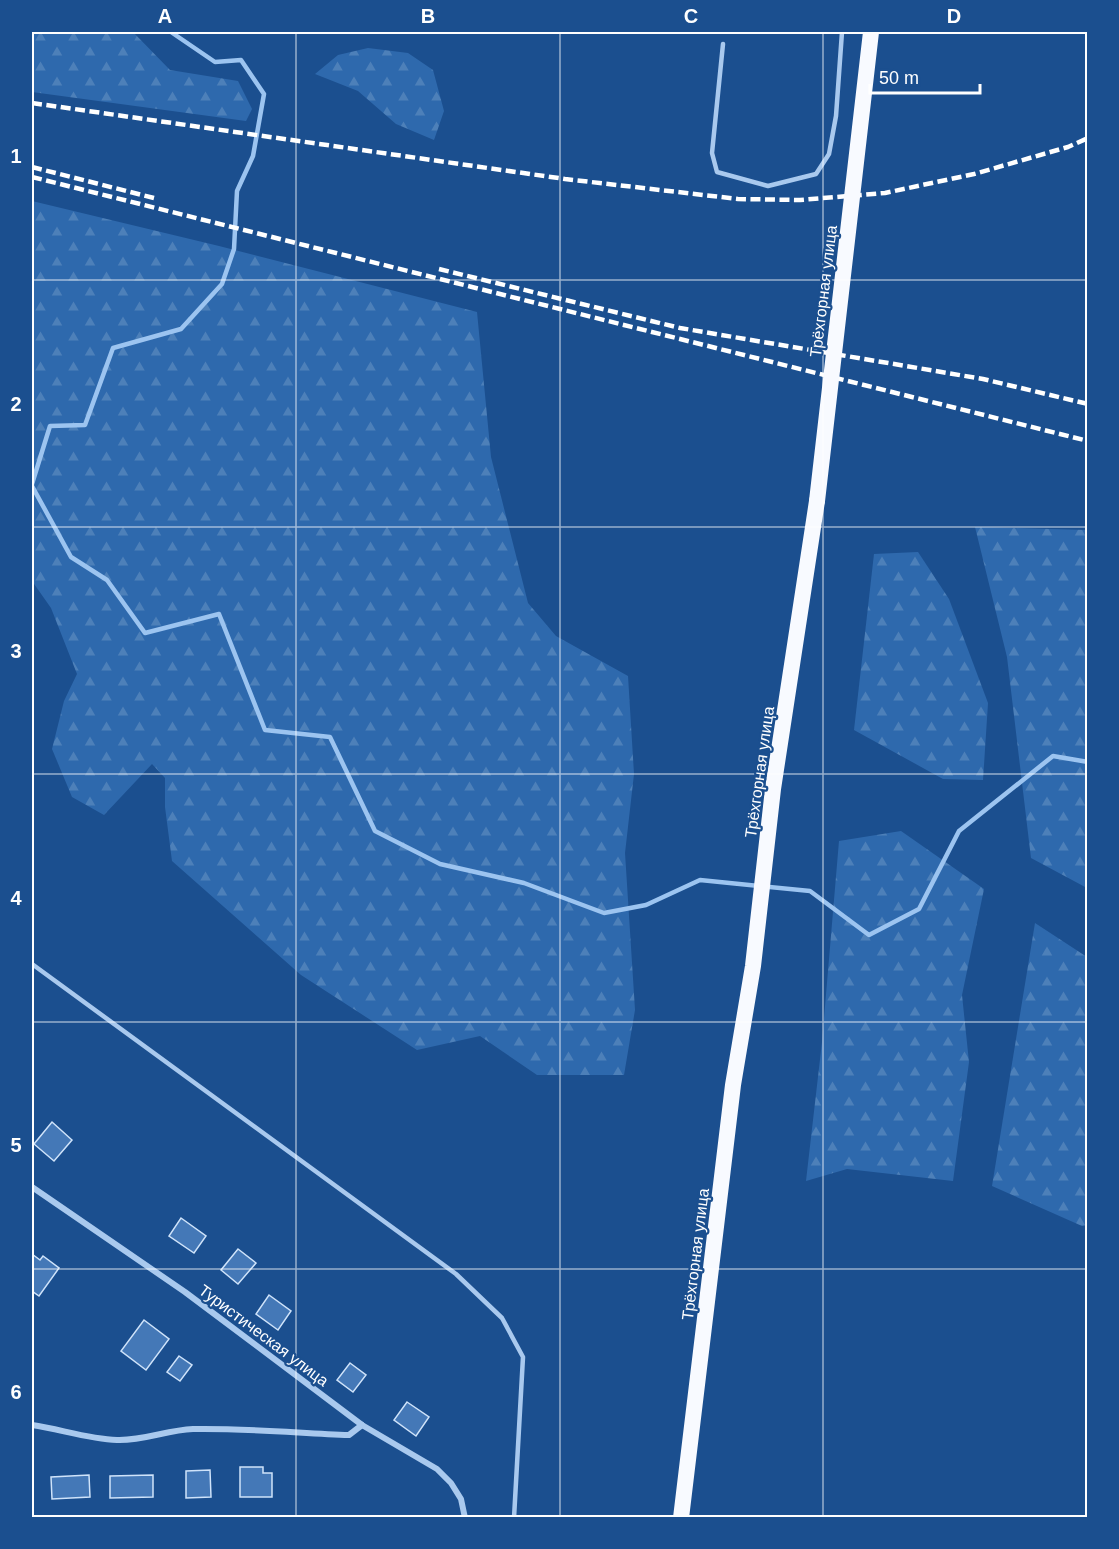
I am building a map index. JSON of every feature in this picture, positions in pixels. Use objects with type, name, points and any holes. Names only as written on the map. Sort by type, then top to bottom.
[{"type":"highway","name":"Трёхгорная улица","points":[[681,1518],[733,1084],[753,966],[773,789],[817,501],[871,32]]},
{"type":"street","name":"Туристическая улица","points":[[32,1187],[185,1292],[362,1425],[437,1469],[451,1483],[461,1499],[465,1517]]},
{"type":"street","points":[[32,1425],[92,1438],[118,1440],[139,1439],[194,1429],[349,1435],[362,1425]]},
{"type":"lane","points":[[723,44],[712,153],[717,172],[768,186],[816,174],[829,154],[836,116],[842,32]]},
{"type":"lane","points":[[32,964],[456,1274],[502,1318],[523,1358],[514,1518]]},
{"type":"green space","points":[[32,32],[133,32],[170,70],[238,81],[252,109],[246,121],[32,92]]},
{"type":"green space","points":[[368,48],[408,53],[433,70],[444,111],[434,140],[396,124],[358,91],[315,74],[338,55]]},
{"type":"green space","points":[[32,201],[477,312],[491,457],[528,603],[556,636],[628,676],[634,774],[625,853],[635,1010],[624,1075],[537,1075],[480,1036],[417,1050],[301,975],[172,861],[165,807],[165,778],[152,764],[104,815],[72,797],[52,749],[64,701],[77,674],[51,608],[32,581]]},
{"type":"green space","points":[[975,527],[1087,530],[1087,888],[1031,858],[1007,657]]},
{"type":"green space","points":[[918,552],[949,599],[988,703],[983,780],[943,779],[854,730],[874,554]]},
{"type":"green space","points":[[901,831],[984,889],[962,995],[969,1062],[953,1181],[847,1169],[806,1181],[822,1042],[839,841]]},
{"type":"green space","points":[[1035,923],[1087,957],[1088,1225],[1082,1226],[992,1186]]},
{"type":"building","points":[[52,1122],[72,1140],[54,1161],[34,1144]]},
{"type":"building","points":[[181,1218],[206,1236],[194,1253],[169,1236]]},
{"type":"building","points":[[238,1249],[256,1263],[238,1284],[221,1270]]},
{"type":"building","points":[[32,1254],[40,1260],[43,1256],[59,1268],[39,1296],[32,1291]]},
{"type":"building","points":[[269,1295],[291,1311],[278,1330],[256,1314]]},
{"type":"building","points":[[144,1320],[169,1339],[146,1370],[121,1351]]},
{"type":"building","points":[[179,1356],[192,1365],[180,1381],[167,1372]]},
{"type":"building","points":[[350,1363],[366,1375],[353,1392],[337,1380]]},
{"type":"building","points":[[407,1402],[429,1417],[416,1436],[394,1420]]},
{"type":"building","points":[[240,1467],[263,1467],[263,1473],[272,1473],[272,1497],[240,1497]]},
{"type":"building","points":[[210,1470],[211,1497],[186,1498],[186,1471]]},
{"type":"building","points":[[89,1475],[90,1497],[52,1499],[51,1477]]},
{"type":"building","points":[[153,1475],[153,1497],[110,1498],[110,1476]]},
{"type":"waterway","points":[[32,484],[50,426],[85,425],[113,348],[181,329],[222,284],[234,249],[237,191],[253,156],[264,94],[241,60],[215,62],[171,32]]},
{"type":"waterway","points":[[32,486],[71,557],[107,580],[145,633],[219,614],[265,730],[330,737],[375,831],[440,864],[524,883],[604,913],[646,905],[700,880],[810,891],[869,935],[919,909],[959,831],[1053,756],[1088,762]]},
{"type":"railway","points":[[32,103],[565,179],[738,199],[800,200],[885,193],[974,174],[1068,147],[1088,138]]},
{"type":"railway","points":[[32,167],[154,198]]},
{"type":"railway","points":[[32,177],[1088,441]]},
{"type":"railway","points":[[439,269],[680,328],[983,379],[1088,404]]}]
